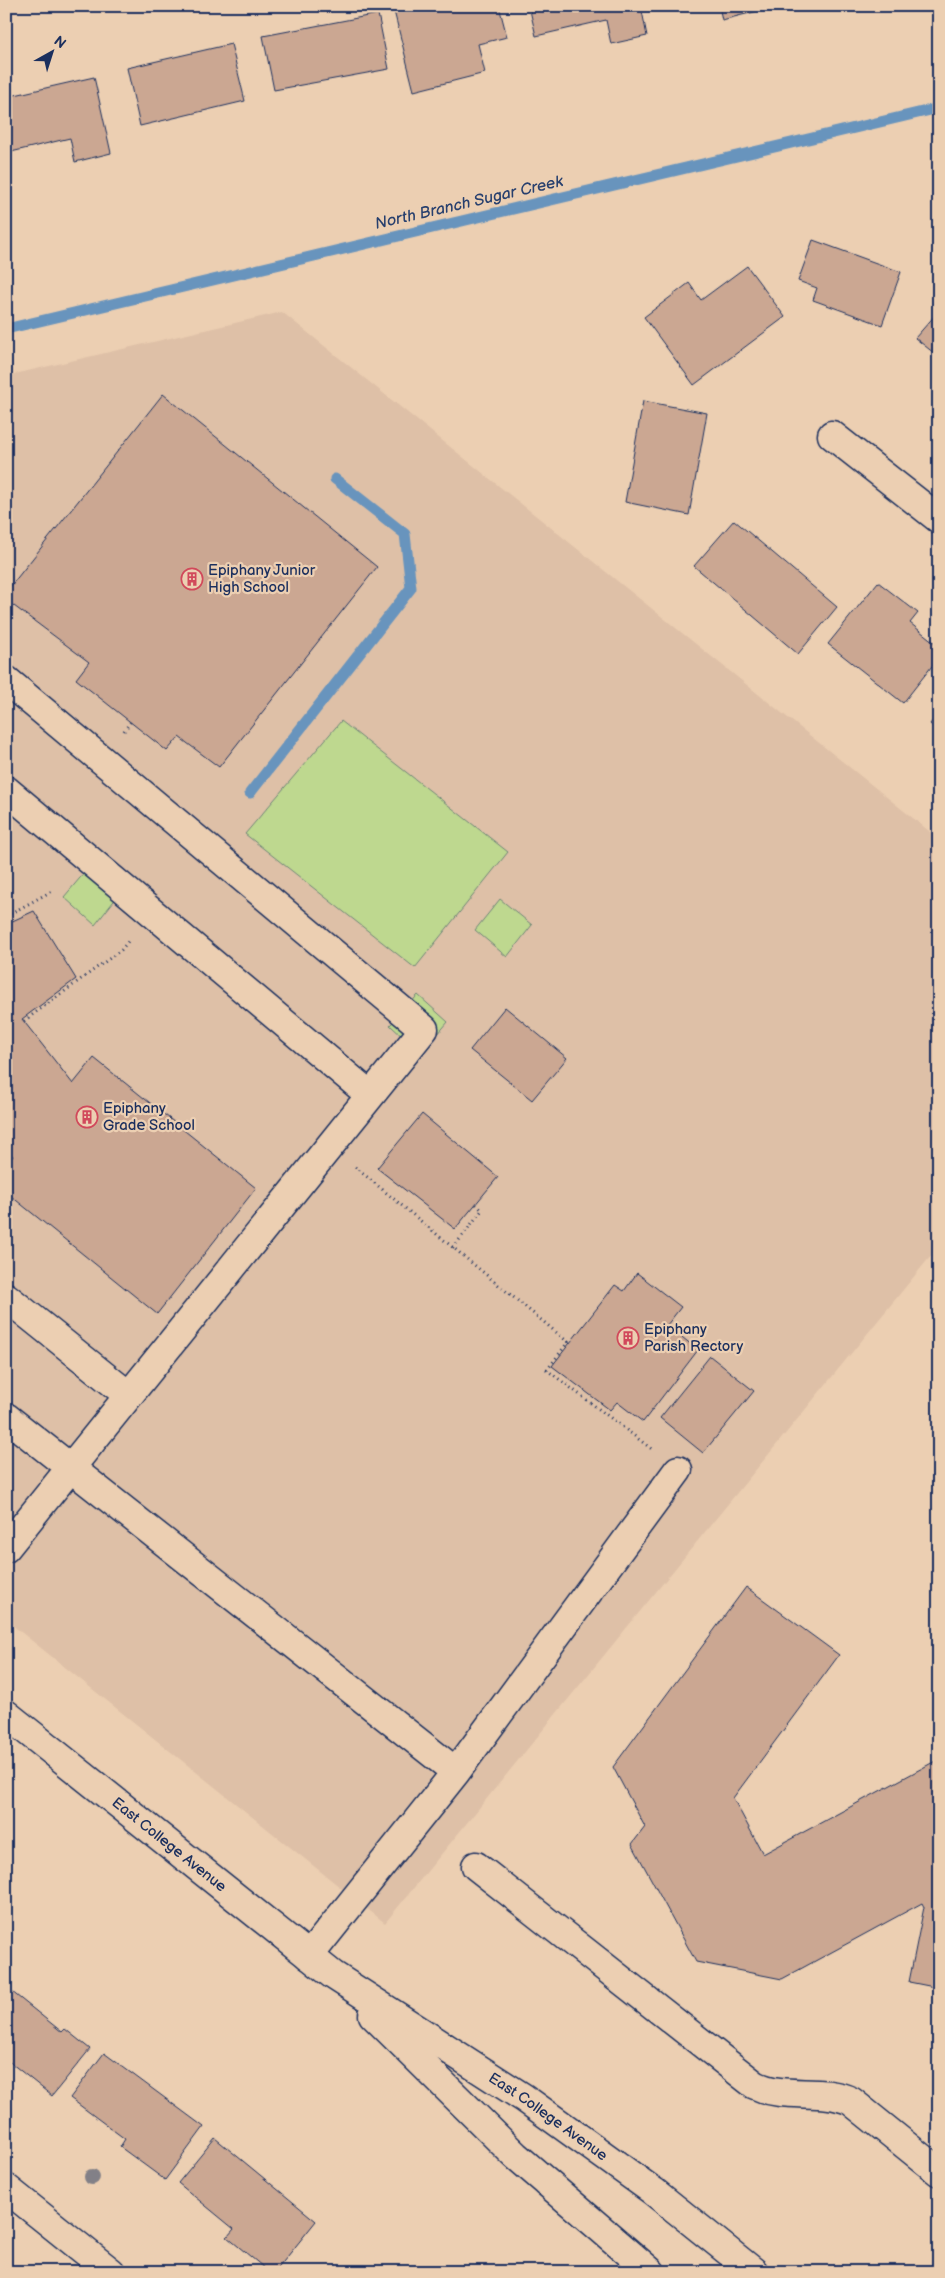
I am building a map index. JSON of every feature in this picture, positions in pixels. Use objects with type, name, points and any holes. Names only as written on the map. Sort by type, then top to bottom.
[{"type":"main road","points":[[832,435],[939,519]]},
{"type":"main road","points":[[6,680],[424,1029],[7,1546]]},
{"type":"main road","points":[[6,790],[370,1095]]},
{"type":"main road","points":[[6,1297],[128,1395]]},
{"type":"main road","points":[[6,1417],[456,1772]]},
{"type":"main road","points":[[309,1956],[456,1772],[678,1470]]},
{"type":"main road","name":"East College Avenue","points":[[6,1714],[333,1975],[524,2098],[653,2191],[754,2272]]},
{"type":"main road","points":[[476,1866],[755,2085],[768,2091],[839,2095],[939,2172]]},
{"type":"main road","name":"East College Avenue","points":[[333,1975],[514,2155],[651,2272]]},
{"type":"main road","points":[[6,2188],[111,2272]]},
{"type":"path","points":[[124,731],[131,721]]},
{"type":"path","points":[[6,916],[52,891]]},
{"type":"path","points":[[24,1021],[121,950]]},
{"type":"path","points":[[352,1165],[568,1342],[547,1370],[626,1430]]},
{"type":"path","points":[[453,1248],[482,1210],[476,1204]]},
{"type":"shaded area","points":[[282,312],[939,839],[939,1246],[385,1923],[6,1620],[6,376]]},
{"type":"green space","points":[[341,721],[508,852],[415,968],[245,834]]},
{"type":"green space","points":[[90,866],[121,892],[95,925],[64,897]]},
{"type":"green space","points":[[500,899],[532,925],[507,957],[475,930]]},
{"type":"green space","points":[[418,995],[448,1022],[421,1054],[390,1025]]},
{"type":"building","points":[[413,6],[499,6],[507,37],[478,44],[485,73],[414,91],[394,11]]},
{"type":"building","points":[[529,6],[641,6],[647,36],[611,44],[606,20],[536,36]]},
{"type":"building","points":[[719,6],[778,6],[722,20]]},
{"type":"building","points":[[378,14],[389,69],[274,90],[263,36]]},
{"type":"building","points":[[231,44],[245,101],[140,126],[127,68]]},
{"type":"building","points":[[94,77],[111,153],[75,162],[70,138],[11,152],[6,133],[6,97]]},
{"type":"building","points":[[813,240],[901,272],[882,325],[813,300],[817,288],[798,281]]},
{"type":"building","points":[[747,266],[785,317],[694,385],[644,317],[689,283],[701,300]]},
{"type":"building","points":[[937,313],[939,314],[939,357],[915,338]]},
{"type":"building","name":"Epiphany Junior High School","points":[[163,394],[377,567],[219,767],[179,737],[167,751],[76,679],[89,662],[6,600],[6,592]]},
{"type":"building","points":[[643,401],[707,413],[689,515],[625,502]]},
{"type":"building","points":[[734,520],[837,607],[798,654],[694,566]]},
{"type":"building","points":[[878,582],[918,613],[910,623],[939,646],[939,657],[903,703],[828,644]]},
{"type":"building","points":[[939,713],[939,731],[930,724]]},
{"type":"building","name":"Epiphany Grade School","points":[[34,911],[76,979],[22,1019],[73,1084],[94,1058],[256,1188],[157,1314],[6,1192],[6,1165],[13,1156],[6,1150],[6,924]]},
{"type":"building","points":[[505,1007],[567,1058],[532,1100],[470,1050]]},
{"type":"building","points":[[422,1114],[498,1177],[455,1229],[377,1168]]},
{"type":"building","name":"Epiphany Parish Rectory","points":[[637,1273],[681,1307],[667,1325],[698,1350],[643,1422],[617,1402],[610,1410],[552,1366],[615,1285],[624,1291]]},
{"type":"building","points":[[710,1356],[754,1391],[703,1453],[660,1418]]},
{"type":"building","points":[[746,1587],[839,1655],[733,1798],[763,1854],[939,1759],[939,1988],[909,1982],[924,1907],[922,1903],[782,1979],[696,1962],[632,1844],[645,1827],[613,1767]]},
{"type":"building","points":[[6,1987],[62,2032],[65,2029],[90,2049],[52,2096],[6,2059]]},
{"type":"building","points":[[104,2053],[204,2127],[165,2180],[120,2147],[125,2139],[70,2098]]},
{"type":"building","points":[[215,2138],[316,2221],[275,2272],[269,2272],[227,2237],[234,2229],[178,2183]]},
{"type":"waterway","name":"North Branch Sugar Creek","points":[[6,329],[939,108]]},
{"type":"waterway","points":[[250,793],[411,588],[405,534],[335,479]]},
{"type":"place","name":"Epiphany Junior High School","points":[[192,579]]},
{"type":"place","name":"Epiphany Grade School","points":[[87,1117]]},
{"type":"place","name":"Epiphany Parish Rectory","points":[[628,1338]]}]
